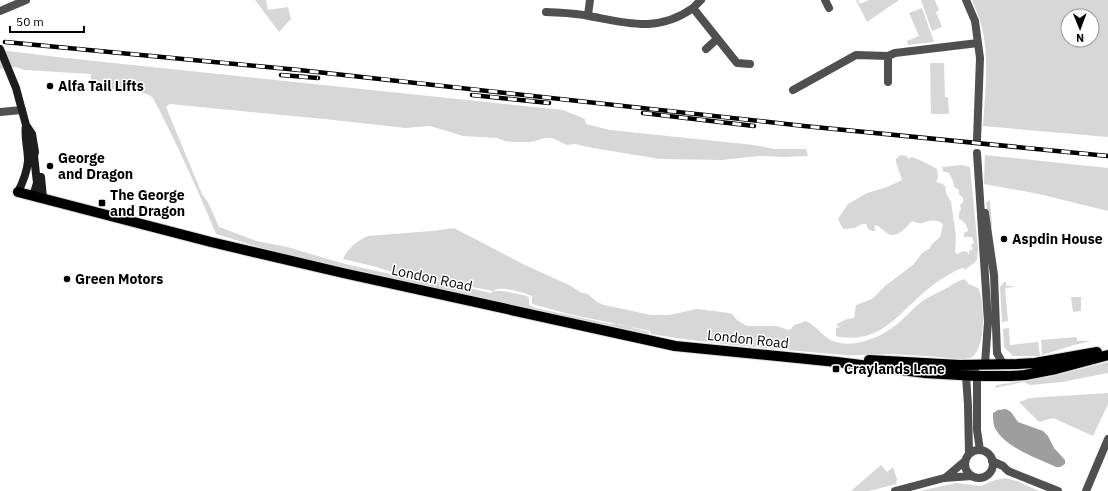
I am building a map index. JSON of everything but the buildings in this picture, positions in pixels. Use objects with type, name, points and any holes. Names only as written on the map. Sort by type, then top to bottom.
[{"type":"main road","points":[[0,48],[18,94],[26,125],[32,134],[35,152],[38,156],[30,195]]},
{"type":"main road","points":[[26,125],[25,133],[28,165],[25,176],[30,195]]},
{"type":"main road","name":"London Road","points":[[30,195],[211,242],[343,273],[675,346],[837,362],[926,373],[968,370],[985,364],[1037,362],[1108,350]]},
{"type":"main road","name":"London Road","points":[[837,362],[847,360],[931,364],[968,370],[977,376],[1011,376],[1056,369],[1108,355]]},
{"type":"main road","points":[[985,364],[986,370],[1004,371],[1011,376]]},
{"type":"street","points":[[0,11],[26,0]]},
{"type":"street","points":[[588,15],[590,0]]},
{"type":"street","points":[[546,12],[588,15],[627,23],[647,24],[672,19],[693,8],[701,0]]},
{"type":"street","points":[[825,0],[829,8]]},
{"type":"street","points":[[966,0],[975,22],[980,64],[977,140]]},
{"type":"street","points":[[693,8],[737,63],[750,64]]},
{"type":"street","points":[[706,48],[717,39]]},
{"type":"street","points":[[793,90],[856,55],[888,56],[895,53],[978,43]]},
{"type":"street","points":[[888,56],[888,82]]},
{"type":"street","points":[[0,112],[22,110]]},
{"type":"street","points":[[977,152],[988,312],[985,364]]},
{"type":"street","points":[[981,197],[984,206],[994,275],[998,353],[1003,364]]},
{"type":"street","points":[[988,312],[991,302],[989,277],[994,275]]},
{"type":"street","points":[[968,370],[968,448],[966,470],[972,476]]},
{"type":"street","points":[[977,376],[976,427],[980,450]]},
{"type":"street","points":[[1086,491],[1108,439]]},
{"type":"street","points":[[895,491],[944,478],[985,476],[990,471],[992,466],[992,461],[989,454],[980,450],[973,451],[944,478]]},
{"type":"street","points":[[992,461],[1003,466],[1008,471]]},
{"type":"street","points":[[990,471],[1008,471],[1058,491]]},
{"type":"shaded area","points":[[255,0],[266,0],[268,10],[288,7],[291,19],[279,32]]},
{"type":"shaded area","points":[[856,0],[858,0],[860,4],[869,0],[899,0],[867,22]]},
{"type":"shaded area","points":[[921,0],[935,0],[939,10],[936,12],[942,27],[932,31]]},
{"type":"shaded area","points":[[972,0],[1108,0],[1108,137],[983,126],[986,55],[980,20]]},
{"type":"shaded area","points":[[922,8],[934,42],[908,45],[907,41],[919,36],[909,13]]},
{"type":"shaded area","points":[[0,50],[563,110],[585,119],[586,124],[610,130],[754,145],[774,149],[806,149],[808,156],[760,156],[722,160],[660,159],[575,144],[567,145],[552,138],[545,138],[531,142],[513,142],[497,138],[463,136],[430,126],[405,128],[170,104],[166,107],[202,194],[209,204],[219,227],[257,241],[287,247],[345,264],[409,278],[440,282],[491,293],[493,291],[389,271],[343,259],[353,245],[368,236],[454,228],[525,265],[569,285],[582,293],[588,294],[597,302],[604,305],[651,315],[669,315],[697,309],[729,313],[747,326],[777,326],[788,330],[794,325],[806,321],[828,338],[836,342],[851,344],[868,340],[883,334],[896,325],[924,300],[964,279],[969,284],[978,288],[980,294],[983,324],[980,344],[977,352],[972,357],[963,359],[891,354],[845,355],[700,341],[651,334],[650,331],[626,326],[649,332],[649,334],[380,277],[265,249],[216,234],[186,165],[153,98],[142,92],[91,88],[91,74],[25,70],[15,67],[0,69]],"holes":[[[497,289],[506,289],[518,292],[532,296],[532,304],[568,314],[617,324],[610,324],[536,308],[529,305],[529,298],[527,296],[503,291],[493,291]]]},
{"type":"shaded area","points":[[931,63],[944,63],[945,97],[948,97],[949,114],[931,114]]},
{"type":"shaded area","points":[[900,155],[907,156],[908,159],[912,157],[937,169],[938,177],[936,182],[945,186],[946,193],[951,202],[956,236],[955,252],[957,254],[963,251],[967,252],[969,255],[969,251],[973,249],[971,245],[974,243],[972,237],[964,237],[964,233],[968,231],[968,229],[964,222],[959,219],[959,212],[961,210],[960,205],[963,202],[963,198],[959,194],[959,190],[954,187],[949,173],[943,171],[942,167],[961,165],[970,167],[978,248],[977,259],[965,270],[964,268],[959,269],[935,283],[879,331],[854,338],[836,336],[836,329],[842,325],[837,327],[837,324],[847,319],[854,318],[856,305],[872,299],[884,287],[914,264],[922,253],[930,248],[932,244],[940,237],[943,225],[939,221],[917,223],[912,221],[898,234],[891,235],[876,225],[874,227],[876,231],[868,229],[866,224],[862,224],[855,228],[843,229],[838,219],[848,204],[867,193],[887,187],[902,180],[896,162],[896,159]]},
{"type":"shaded area","points":[[985,155],[1108,168],[1108,211],[1039,194],[984,184]]},
{"type":"shaded area","points":[[990,200],[992,225],[991,230],[986,203]]},
{"type":"shaded area","points":[[1004,282],[1006,282],[1006,286],[1014,287],[1005,288],[1008,321],[1002,322],[1000,287]]},
{"type":"shaded area","points":[[1071,297],[1081,297],[1081,311],[1073,312]]},
{"type":"shaded area","points":[[1009,328],[1010,345],[1038,342],[1040,356],[1013,356],[1004,347],[1003,329]]},
{"type":"shaded area","points":[[1077,337],[1077,341],[1092,341],[1042,355],[1041,340]]},
{"type":"shaded area","points":[[1108,362],[1108,373],[1062,382],[1030,385],[1024,382],[994,388],[997,385],[1049,377]]},
{"type":"shaded area","points":[[1108,393],[1108,404],[1093,436],[1053,418],[1039,422],[1019,402],[1030,398]]},
{"type":"shaded area","points":[[1006,409],[1011,412],[1018,422],[1043,431],[1048,436],[1054,448],[1065,460],[1065,464],[1060,467],[1056,467],[1030,456],[1005,440],[994,426],[993,413],[998,410]]},
{"type":"shaded area","points":[[881,465],[887,472],[893,467],[897,479],[896,484],[869,491],[851,491]]},
{"type":"shaded area","points":[[1005,478],[1017,481],[1039,491],[919,491],[956,483],[981,486],[995,480]]},
{"type":"railway","points":[[5,42],[299,70],[804,126],[1108,156]]},
{"type":"railway","points":[[281,75],[318,78]]},
{"type":"railway","points":[[472,95],[549,103]]},
{"type":"railway","points":[[643,113],[754,126]]},
{"type":"place","name":"Alfa Tail Lifts","points":[[50,86]]},
{"type":"place","name":"George and Dragon","points":[[50,166]]},
{"type":"place","name":"The George and Dragon","points":[[102,203]]},
{"type":"place","name":"Aspdin House","points":[[1004,239]]},
{"type":"place","name":"Green Motors","points":[[67,279]]},
{"type":"place","name":"Craylands Lane","points":[[836,369]]}]
